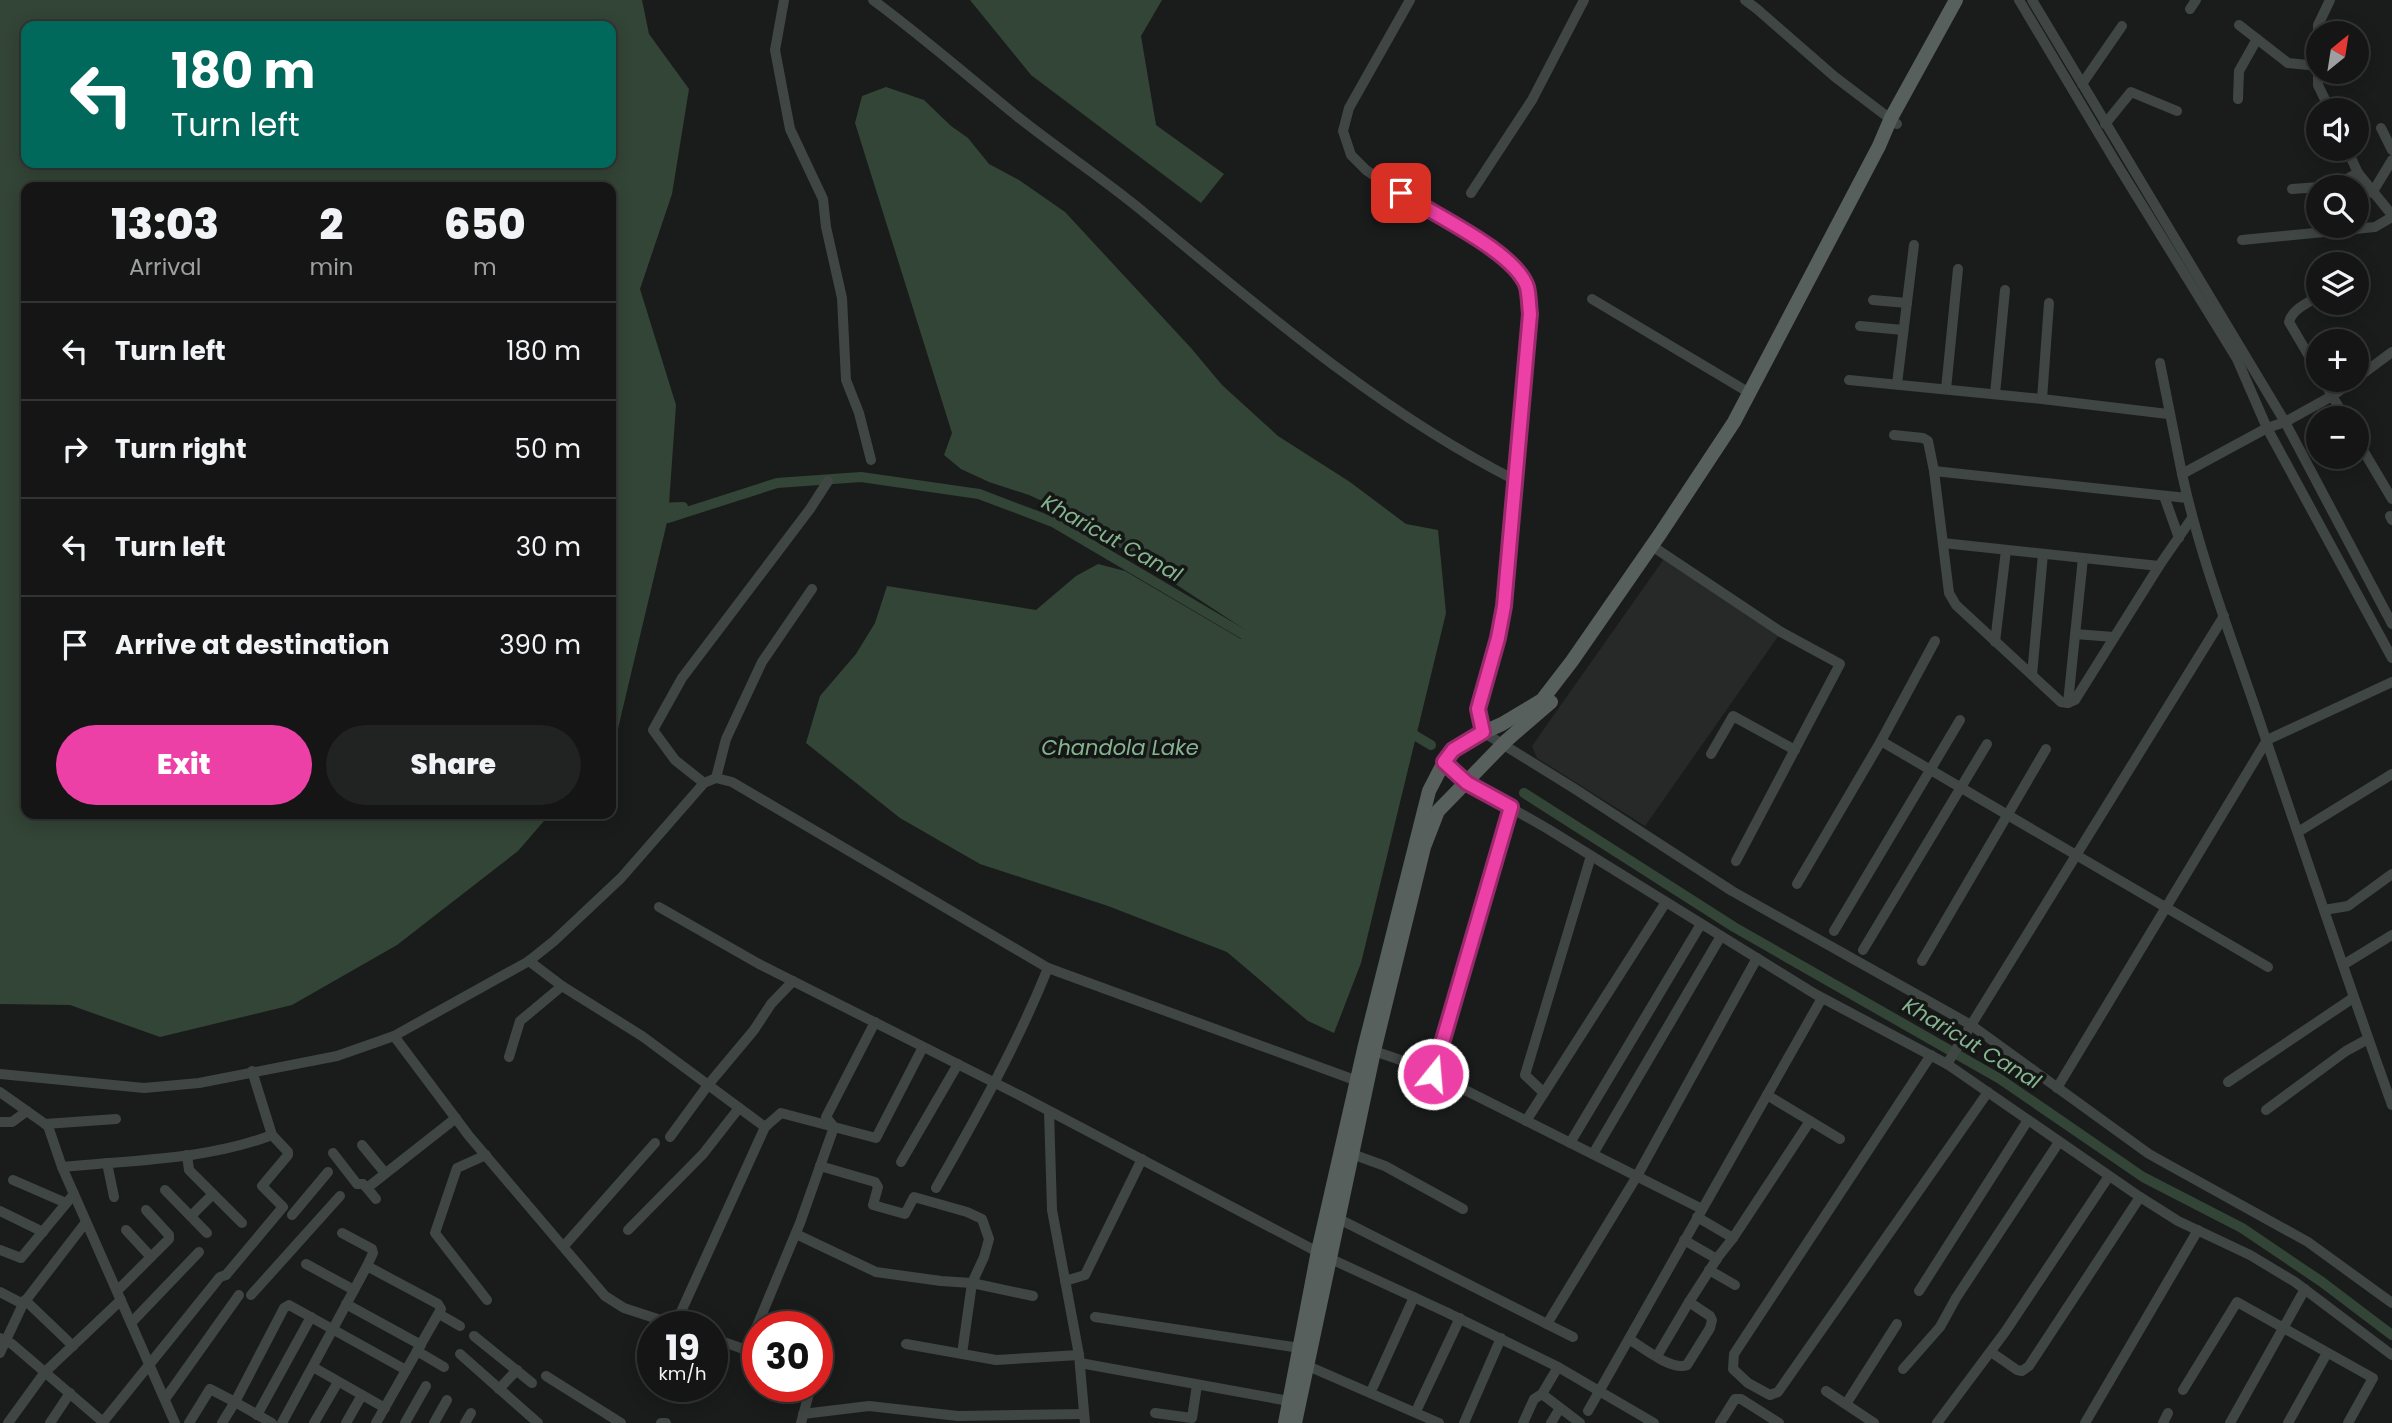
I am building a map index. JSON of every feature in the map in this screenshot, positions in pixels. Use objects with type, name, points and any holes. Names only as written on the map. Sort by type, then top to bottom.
[{"type":"main road","points":[[1295,1423],[1308,1366],[1324,1255],[1339,1219],[1352,1154],[1362,1082],[1374,1051],[1424,847],[1438,811],[1502,745],[1548,705],[1658,550],[1741,426],[1956,0]]},
{"type":"main road","points":[[1285,1423],[1400,901],[1427,807],[1429,790],[1453,750],[1542,701],[1660,534],[1734,422],[1879,146],[1966,0]]},
{"type":"street","points":[[784,0],[775,50],[790,129],[823,199],[826,227],[842,298],[846,380],[859,413],[871,460]]},
{"type":"street","points":[[873,0],[1138,208],[1259,307],[1350,376],[1465,455],[1515,480]]},
{"type":"street","points":[[1410,0],[1349,108],[1343,131],[1351,155],[1366,170],[1418,205],[1490,247],[1511,263],[1527,286],[1530,314],[1504,606],[1478,709],[1483,732],[1732,891],[1971,1025],[2149,1154],[2308,1242],[2392,1303]]},
{"type":"street","points":[[1471,193],[1532,100],[1584,0]]},
{"type":"street","points":[[1745,0],[1835,77],[1894,122]]},
{"type":"street","points":[[2019,0],[2237,359],[2267,429],[2392,658]]},
{"type":"street","points":[[2032,0],[2285,422],[2391,617]]},
{"type":"street","points":[[2320,21],[2330,0]]},
{"type":"street","points":[[2239,25],[2288,62],[2306,64]]},
{"type":"street","points":[[2082,84],[2122,26]]},
{"type":"street","points":[[2238,99],[2239,71],[2257,39]]},
{"type":"street","points":[[2105,124],[2131,92],[2177,110]]},
{"type":"street","points":[[2381,128],[2392,150]]},
{"type":"street","points":[[2372,193],[2392,160]]},
{"type":"street","points":[[2242,240],[2375,227],[2392,216],[2372,193],[2352,161]]},
{"type":"street","points":[[2292,189],[2334,186],[2358,173]]},
{"type":"street","points":[[1897,384],[1914,246]]},
{"type":"street","points":[[1946,389],[1958,269]]},
{"type":"street","points":[[1995,394],[2005,290]]},
{"type":"street","points":[[1592,299],[1748,392]]},
{"type":"street","points":[[1873,300],[1907,303]]},
{"type":"street","points":[[2042,399],[2049,303]]},
{"type":"street","points":[[2306,304],[2290,315],[2289,322],[2306,351]]},
{"type":"street","points":[[1860,326],[1903,330]]},
{"type":"street","points":[[2369,369],[2392,352]]},
{"type":"street","points":[[2160,363],[2168,414],[2192,519],[2353,998],[2392,1105]]},
{"type":"street","points":[[1849,380],[2168,414]]},
{"type":"street","points":[[2330,392],[2338,406]]},
{"type":"street","points":[[2182,474],[2338,392]]},
{"type":"street","points":[[1894,435],[1928,441],[1949,593],[1956,606],[2061,702],[2068,704],[2075,700],[2159,566],[2192,519]]},
{"type":"street","points":[[2369,460],[2392,499]]},
{"type":"street","points":[[1934,471],[2187,498]]},
{"type":"street","points":[[704,783],[675,760],[653,730],[682,678],[810,509],[828,481]]},
{"type":"street","points":[[2164,496],[2179,538]]},
{"type":"street","points":[[1943,544],[2159,566]]},
{"type":"street","points":[[1658,550],[1780,632],[1840,664],[1736,861]]},
{"type":"street","points":[[1996,642],[2006,550]]},
{"type":"street","points":[[2032,675],[2043,554]]},
{"type":"street","points":[[2068,704],[2083,558]]},
{"type":"street","points":[[716,778],[726,739],[762,662],[812,589]]},
{"type":"street","points":[[1947,1064],[2224,616]]},
{"type":"street","points":[[2075,634],[2115,637]]},
{"type":"street","points":[[1797,884],[1936,641]]},
{"type":"street","points":[[2057,1088],[2267,740],[2392,682]]},
{"type":"street","points":[[1711,754],[1733,716],[1795,750]]},
{"type":"street","points":[[1834,931],[1960,720]]},
{"type":"street","points":[[1881,741],[2268,967]]},
{"type":"street","points":[[1863,950],[1987,744]]},
{"type":"street","points":[[1922,961],[2046,749]]},
{"type":"street","points":[[1444,762],[1467,783],[1511,807],[1822,998],[1947,1064],[2140,1197],[2198,1230],[2250,1255],[2305,1289],[2392,1355]]},
{"type":"street","points":[[2298,832],[2392,774]]},
{"type":"street","points":[[0,1074],[144,1088],[199,1083],[337,1056],[394,1036],[529,961],[554,941],[621,878],[704,783],[716,778],[732,782],[1048,968],[1362,1082]]},
{"type":"street","points":[[1433,1074],[1511,807]]},
{"type":"street","points":[[1544,1093],[1525,1075],[1591,856]]},
{"type":"street","points":[[2325,910],[2348,906],[2392,874]]},
{"type":"street","points":[[1526,1121],[1665,901]]},
{"type":"street","points":[[659,907],[793,981],[1324,1255],[1558,1367],[1654,1423]]},
{"type":"street","points":[[1570,1143],[1701,924]]},
{"type":"street","points":[[2343,965],[2392,935]]},
{"type":"street","points":[[1593,1154],[1721,936]]},
{"type":"street","points":[[1547,1324],[1637,1176],[1757,958]]},
{"type":"street","points":[[529,961],[562,986],[642,1037],[765,1127]]},
{"type":"street","points":[[936,1188],[995,1083],[1029,1016],[1048,968]]},
{"type":"street","points":[[670,1137],[708,1085],[754,1030],[771,1004],[793,981]]},
{"type":"street","points":[[509,1057],[520,1021],[562,986]]},
{"type":"street","points":[[1588,1411],[1822,998]]},
{"type":"street","points":[[2228,1082],[2353,998]]},
{"type":"street","points":[[834,1127],[827,1117],[875,1022]]},
{"type":"street","points":[[394,1036],[486,1155],[605,1296],[637,1312]]},
{"type":"street","points":[[2266,1110],[2346,1051],[2368,1040]]},
{"type":"street","points":[[684,1311],[765,1127],[781,1113],[876,1138],[923,1047]]},
{"type":"street","points":[[1374,1051],[1415,1065],[1637,1176],[1700,1213],[1733,1238]]},
{"type":"street","points":[[1931,1055],[1734,1354],[1733,1369],[1754,1387],[1770,1395],[1778,1392],[1988,1092]]},
{"type":"street","points":[[901,1162],[958,1064]]},
{"type":"street","points":[[252,1072],[272,1135],[288,1152],[262,1186],[308,1230]]},
{"type":"street","points":[[0,1092],[48,1126],[70,1199],[86,1222],[175,1423]]},
{"type":"street","points":[[1767,1094],[1840,1139]]},
{"type":"street","points":[[628,1230],[703,1154],[739,1108]]},
{"type":"street","points":[[0,1122],[12,1122],[27,1111]]},
{"type":"street","points":[[807,1402],[802,1419],[869,1406],[958,1416],[1085,1418],[1080,1359],[1052,1210],[1049,1111]]},
{"type":"street","points":[[367,1188],[456,1118]]},
{"type":"street","points":[[46,1124],[116,1119]]},
{"type":"street","points":[[1919,1291],[2028,1120]]},
{"type":"street","points":[[1657,1356],[1709,1270],[1810,1121]]},
{"type":"street","points":[[767,1311],[834,1127]]},
{"type":"street","points":[[62,1167],[187,1155],[242,1146],[272,1135]]},
{"type":"street","points":[[1903,1369],[1940,1327],[1956,1298],[2059,1142]]},
{"type":"street","points":[[564,1247],[656,1143]]},
{"type":"street","points":[[362,1145],[385,1173]]},
{"type":"street","points":[[333,1153],[357,1184],[363,1184],[376,1199]]},
{"type":"street","points":[[1352,1154],[1385,1166],[1463,1209]]},
{"type":"street","points":[[187,1155],[189,1170],[242,1223]]},
{"type":"street","points":[[486,1155],[457,1168],[435,1233],[487,1300]]},
{"type":"street","points":[[1065,1281],[1085,1275],[1142,1159]]},
{"type":"street","points":[[107,1163],[114,1197]]},
{"type":"street","points":[[820,1166],[876,1182],[878,1187],[873,1205],[905,1214],[914,1197],[982,1219],[989,1238],[972,1283],[962,1354]]},
{"type":"street","points":[[3,1340],[104,1423],[148,1364],[220,1277],[226,1275],[328,1172]]},
{"type":"street","points":[[1937,1423],[1991,1352],[2109,1176]]},
{"type":"street","points":[[13,1180],[70,1199]]},
{"type":"street","points":[[165,1190],[207,1233]]},
{"type":"street","points":[[191,1216],[213,1194]]},
{"type":"street","points":[[165,1399],[245,1295],[340,1195]]},
{"type":"street","points":[[1991,1352],[2017,1370],[2022,1371],[2029,1366],[2140,1197]]},
{"type":"street","points":[[0,1250],[21,1258],[70,1199]]},
{"type":"street","points":[[8,1423],[45,1372],[73,1346],[169,1237],[146,1210]]},
{"type":"street","points":[[0,1211],[43,1231]]},
{"type":"street","points":[[1339,1219],[1573,1336]]},
{"type":"street","points":[[0,1353],[3,1340],[24,1302],[86,1222]]},
{"type":"street","points":[[126,1230],[150,1257]]},
{"type":"street","points":[[2085,1423],[2198,1230]]},
{"type":"street","points":[[282,1423],[373,1254],[372,1249],[342,1233]]},
{"type":"street","points":[[796,1234],[876,1272],[972,1283],[1033,1296]]},
{"type":"street","points":[[1684,1240],[1717,1259]]},
{"type":"street","points":[[131,1323],[199,1252]]},
{"type":"street","points":[[306,1264],[354,1290]]},
{"type":"street","points":[[367,1266],[438,1304],[441,1311],[376,1423]]},
{"type":"street","points":[[1709,1270],[1735,1285]]},
{"type":"street","points":[[2230,1423],[2305,1289]]},
{"type":"street","points":[[0,1292],[24,1302],[73,1346]]},
{"type":"street","points":[[1373,1387],[1414,1297]]},
{"type":"street","points":[[1629,1339],[1672,1366],[1687,1366],[1712,1320],[1689,1302]]},
{"type":"street","points":[[2183,1390],[2237,1302],[2373,1378],[2348,1423]]},
{"type":"street","points":[[346,1304],[419,1348],[444,1367]]},
{"type":"street","points":[[222,1423],[284,1308],[289,1305],[406,1370]]},
{"type":"street","points":[[439,1314],[460,1326]]},
{"type":"street","points":[[257,1415],[311,1317]]},
{"type":"street","points":[[1095,1317],[1300,1348]]},
{"type":"street","points":[[1418,1407],[1460,1318]]},
{"type":"street","points":[[1846,1405],[1897,1324]]},
{"type":"street","points":[[474,1336],[532,1383]]},
{"type":"street","points":[[1464,1423],[1501,1338]]},
{"type":"street","points":[[906,1343],[996,1360],[1080,1359],[1197,1385],[1289,1401]]},
{"type":"street","points":[[2288,1423],[2327,1353]]},
{"type":"street","points":[[460,1354],[538,1423]]},
{"type":"street","points":[[1308,1366],[1439,1423]]},
{"type":"street","points":[[313,1367],[384,1408]]},
{"type":"street","points":[[1523,1423],[1534,1399],[1542,1394],[1558,1367]]},
{"type":"street","points":[[499,1388],[517,1370]]},
{"type":"street","points":[[546,1376],[621,1423]]},
{"type":"street","points":[[314,1423],[338,1382]]},
{"type":"street","points":[[1155,1413],[1192,1418],[1197,1385]]},
{"type":"street","points":[[405,1423],[426,1386]]},
{"type":"street","points":[[189,1423],[210,1389],[272,1423]]},
{"type":"street","points":[[1826,1391],[1874,1423]]},
{"type":"street","points":[[50,1423],[70,1393]]},
{"type":"street","points":[[1542,1394],[1580,1423]]},
{"type":"street","points":[[346,1423],[362,1395]]},
{"type":"street","points":[[1720,1423],[1735,1399],[1741,1399],[1779,1423]]},
{"type":"street","points":[[434,1423],[447,1400]]},
{"type":"street","points":[[1551,1423],[1560,1408]]},
{"type":"shaded area","points":[[1666,556],[1779,635],[1645,826],[1537,758],[1532,746]]},
{"type":"water","points":[[0,0],[642,0],[649,34],[689,89],[672,194],[640,289],[676,405],[668,518],[616,737],[616,182],[21,182],[21,819],[546,819],[518,851],[397,945],[292,1005],[160,1037],[70,1005],[0,1004]]},
{"type":"water","points":[[970,0],[1162,0],[1141,36],[1156,125],[1224,174],[1201,203],[1031,75]]},
{"type":"water","name":"Chandola Lake","points":[[886,87],[924,100],[968,138],[989,164],[1019,180],[1065,212],[1222,385],[1278,436],[1350,482],[1406,524],[1438,530],[1446,613],[1361,963],[1334,1033],[1308,1021],[1227,952],[1108,906],[980,864],[900,818],[806,743],[820,696],[856,654],[875,623],[887,586],[1036,610],[1076,576],[1098,564],[1125,571],[1241,639],[1247,631],[1064,511],[961,469],[944,455],[952,433],[855,123],[862,96]]},
{"type":"waterway","name":"Kharicut Canal","points":[[655,508],[683,507],[668,518],[777,483],[861,477],[979,494],[1053,522],[1255,641]]},
{"type":"waterway","name":"Kharicut Canal","points":[[1404,729],[1431,745]]},
{"type":"waterway","name":"Kharicut Canal","points":[[1524,793],[1734,927],[2000,1079],[2143,1177],[2242,1228],[2322,1282],[2392,1335]]},
{"type":"route","points":[[1401,193],[1490,247],[1511,263],[1527,286],[1530,314],[1504,606],[1478,709],[1483,732],[1453,750],[1444,762],[1467,783],[1511,807],[1433,1074]]}]
